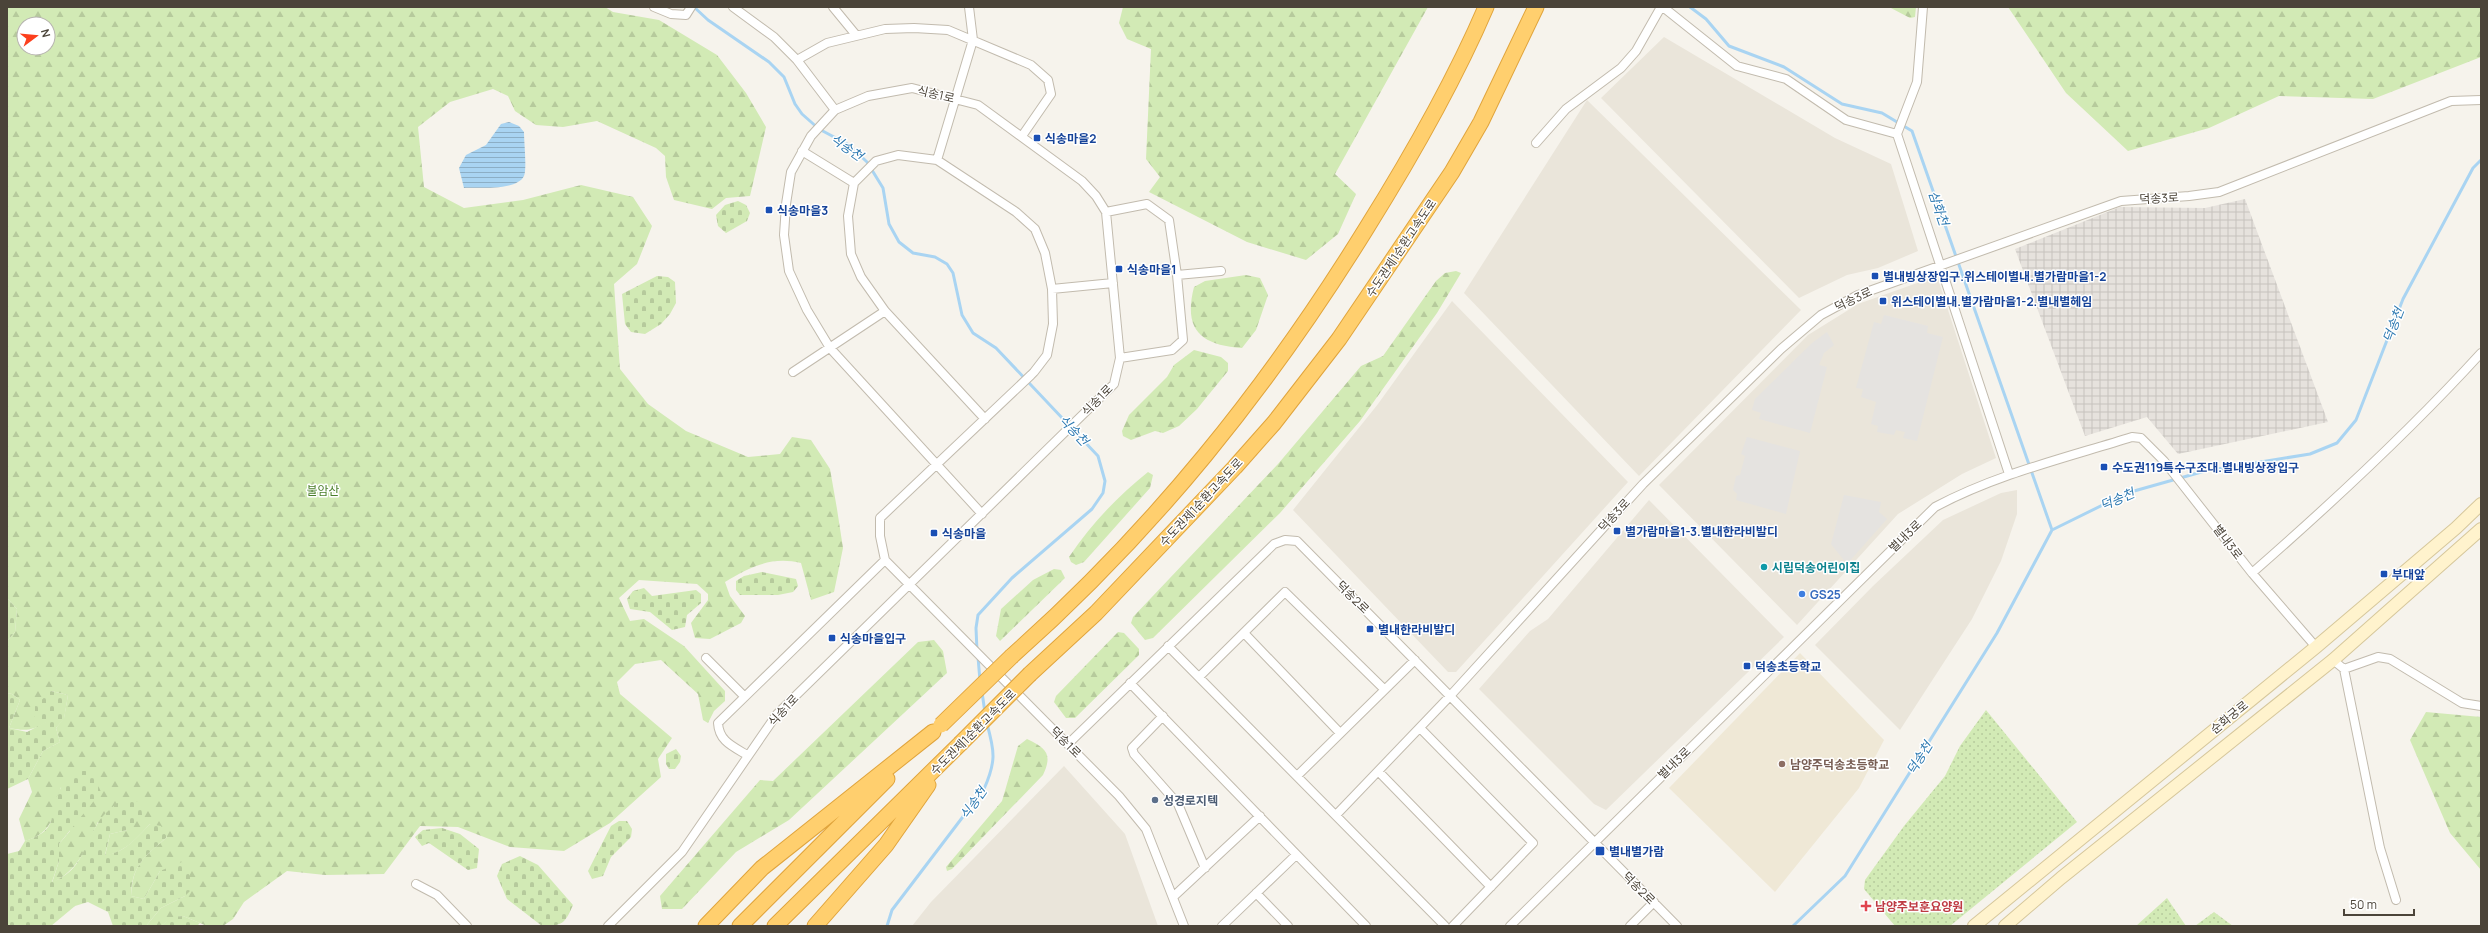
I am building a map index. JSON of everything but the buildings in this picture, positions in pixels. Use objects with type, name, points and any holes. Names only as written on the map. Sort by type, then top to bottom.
[{"type":"highway","name":"수도권제1순환고속도로","points":[[740,926],[937,728],[1012,656],[1052,621],[1149,523],[1217,441],[1287,350],[1347,259],[1410,157],[1462,60],[1486,7]]},
{"type":"highway","name":"수도권제1순환고속도로","points":[[775,926],[1030,674],[1096,613],[1235,467],[1274,423],[1339,339],[1452,172],[1481,122],[1536,7]]},
{"type":"highway","points":[[706,926],[762,868],[937,728]]},
{"type":"highway","points":[[815,926],[886,845],[956,748]]},
{"type":"street","points":[[654,7],[671,14],[686,15],[689,10]]},
{"type":"street","points":[[733,7],[746,15],[774,37],[797,60],[835,110]]},
{"type":"street","points":[[746,15],[750,7]]},
{"type":"street","points":[[833,7],[856,35]]},
{"type":"street","points":[[937,160],[954,98],[973,40],[969,7]]},
{"type":"street","points":[[1536,143],[1566,109],[1621,68],[1636,51],[1662,7],[1737,66],[1786,79],[1846,120],[1898,131]]},
{"type":"street","points":[[1923,7],[1917,82],[1898,131],[2009,474]]},
{"type":"street","points":[[797,60],[827,43],[885,29],[914,28],[948,30],[1031,65],[1048,80],[1051,94],[1022,136]]},
{"type":"street","name":"식송1로","points":[[608,926],[682,852],[701,827],[747,755],[777,714],[910,585],[1114,384],[1120,358],[1113,283],[1106,212],[1096,196],[1082,181],[978,105],[912,88],[868,96],[835,110],[825,119],[802,151],[791,172],[786,204],[784,235],[789,271],[807,310],[830,348],[982,514]]},
{"type":"street","name":"덕송3로","points":[[1336,816],[1450,696],[1643,484],[1781,349],[1821,315],[1858,295],[2120,201],[2189,196],[2219,192],[2451,101],[2481,100]]},
{"type":"street","points":[[802,151],[854,183]]},
{"type":"street","points":[[747,755],[724,741],[719,732],[718,723],[885,560],[880,536],[880,518],[1016,390],[1048,355],[1053,324],[1052,289],[1046,252],[1035,229],[1016,212],[937,160],[898,155],[876,161],[854,183],[848,216],[851,254],[861,277],[885,311],[985,419]]},
{"type":"street","points":[[1106,212],[1147,204],[1169,220],[1177,275],[1183,340],[1172,350],[1120,358]]},
{"type":"street","points":[[1177,275],[1221,271]]},
{"type":"street","points":[[1052,289],[1113,283]]},
{"type":"street","points":[[793,372],[885,311]]},
{"type":"street","points":[[2252,574],[2349,488],[2429,410],[2481,352]]},
{"type":"street","name":"별내3로","points":[[1510,926],[1935,507],[1966,490],[2009,474],[2132,437],[2141,438],[2149,443],[2200,505],[2252,574],[2316,647],[2333,660]]},
{"type":"street","name":"순화궁로","points":[[1974,926],[2316,647],[2456,528],[2481,504]]},
{"type":"street","name":"순화궁로","points":[[2005,926],[2061,878],[2333,660],[2481,528]]},
{"type":"street","name":"덕송2로","points":[[1068,744],[1274,544],[1297,541],[1677,926]]},
{"type":"street","name":"덕송1로","points":[[885,560],[1119,796],[1146,829],[1184,926]]},
{"type":"street","points":[[1199,677],[1285,592],[1384,689]]},
{"type":"street","points":[[1244,633],[1340,733]]},
{"type":"street","points":[[1168,646],[1445,926]]},
{"type":"street","points":[[2344,669],[2378,657],[2390,659],[2462,703],[2481,706]]},
{"type":"street","points":[[706,658],[744,696]]},
{"type":"street","points":[[1297,776],[1415,660]]},
{"type":"street","points":[[2333,660],[2344,669],[2380,848],[2396,900]]},
{"type":"street","points":[[1130,683],[1366,926]]},
{"type":"street","points":[[1163,716],[1132,748],[1134,754],[1178,804],[1204,868]]},
{"type":"street","points":[[1420,728],[1533,843],[1452,926]]},
{"type":"street","points":[[1378,771],[1491,887]]},
{"type":"street","points":[[1173,897],[1260,816]]},
{"type":"street","points":[[1222,926],[1231,922],[1256,894],[1296,855]]},
{"type":"street","points":[[416,884],[437,895],[468,926]]},
{"type":"street","points":[[1256,894],[1288,926]]},
{"type":"street","points":[[1630,926],[1654,902]]},
{"type":"shaded area","points":[[1664,37],[1835,138],[1891,164],[1918,251],[1878,268],[1847,275],[1799,298],[1601,98]]},
{"type":"shaded area","points":[[1587,100],[1801,310],[1639,476],[1464,293]]},
{"type":"shaded area","points":[[2245,199],[2328,422],[2178,454],[2147,417],[2085,436],[2015,249],[2120,207],[2205,208]]},
{"type":"shaded area","points":[[1937,276],[1996,458],[1962,474],[1898,514],[1797,625],[1659,485],[1808,335],[1858,304]]},
{"type":"shaded area","points":[[1452,301],[1628,482],[1456,672],[1448,672],[1293,510],[1378,404]]},
{"type":"shaded area","points":[[1884,315],[1928,326],[1927,333],[1943,337],[1917,441],[1903,438],[1905,432],[1896,430],[1894,435],[1877,432],[1878,426],[1871,424],[1876,402],[1861,397],[1863,389],[1856,388],[1874,322],[1881,324]]},
{"type":"shaded area","points":[[1827,332],[1834,345],[1824,353],[1819,365],[1827,367],[1810,433],[1759,419],[1761,413],[1752,410],[1755,399],[1812,343]]},
{"type":"shaded area","points":[[1747,437],[1800,451],[1786,514],[1736,500],[1737,494],[1733,490],[1736,476],[1740,475],[1745,456],[1741,454]]},
{"type":"shaded area","points":[[2017,490],[2017,514],[2001,561],[1972,619],[1900,730],[1815,645],[1873,586],[1943,520],[2001,493]]},
{"type":"shaded area","points":[[1844,495],[1881,502],[1879,512],[1887,519],[1847,564],[1831,544]]},
{"type":"shaded area","points":[[1649,500],[1784,637],[1606,810],[1594,804],[1479,689],[1530,631],[1548,619]]},
{"type":"shaded area","name":"남양주덕송초등학교","points":[[1800,653],[1884,740],[1859,788],[1775,892],[1669,788]]},
{"type":"shaded area","points":[[1064,766],[1125,834],[1158,926],[912,926],[931,902]]},
{"type":"green space","name":"불암산","points":[[7,7],[605,7],[613,12],[659,20],[717,55],[746,93],[766,127],[750,196],[726,198],[712,209],[674,200],[666,177],[665,156],[656,148],[597,121],[563,127],[536,125],[515,111],[508,96],[493,89],[450,102],[418,127],[424,187],[464,208],[523,200],[581,185],[633,197],[652,226],[637,264],[614,284],[620,369],[648,404],[686,431],[748,457],[780,454],[792,437],[811,440],[830,469],[843,548],[834,592],[811,600],[801,563],[780,561],[761,564],[725,582],[730,596],[745,616],[741,623],[710,639],[695,638],[691,623],[708,600],[708,594],[697,584],[639,580],[619,598],[630,621],[644,619],[684,646],[725,691],[725,701],[714,711],[708,723],[703,720],[698,694],[661,660],[635,664],[617,682],[620,694],[672,738],[658,759],[661,777],[610,823],[564,851],[510,847],[458,827],[420,826],[384,874],[325,875],[287,871],[244,902],[233,919],[223,926],[207,926],[183,916],[172,918],[161,926],[146,926],[161,908],[185,896],[160,871],[144,899],[131,896],[134,875],[137,868],[146,856],[167,837],[150,824],[135,840],[124,848],[105,856],[110,834],[127,830],[98,822],[81,857],[75,865],[52,883],[59,861],[59,844],[70,831],[61,787],[54,814],[47,827],[42,833],[25,841],[19,819],[32,792],[28,779],[43,751],[60,742],[56,728],[64,718],[68,695],[51,691],[47,722],[42,725],[28,730],[9,728],[20,700],[12,694],[7,693],[7,641],[15,632],[17,609],[7,598]]},
{"type":"green space","points":[[1123,7],[1428,7],[1335,174],[1356,194],[1338,234],[1306,260],[1247,242],[1149,192],[1160,177],[1146,159],[1151,49],[1127,39],[1119,23]]},
{"type":"green space","points":[[1889,7],[1916,7],[1915,17],[1910,18]]},
{"type":"green space","points":[[2008,7],[2481,7],[2481,57],[2373,99],[2279,96],[2209,128],[2128,151],[2066,93]]},
{"type":"green space","points":[[738,201],[746,205],[750,213],[747,221],[726,233],[718,226],[716,215],[725,205]]},
{"type":"green space","points":[[1456,271],[1461,273],[1437,313],[1360,421],[1280,513],[1153,638],[1145,640],[1131,623],[1133,617],[1278,464],[1361,366],[1383,356],[1436,281],[1445,273]]},
{"type":"green space","points":[[1246,275],[1260,278],[1268,295],[1256,330],[1242,348],[1216,343],[1206,339],[1198,332],[1191,314],[1191,302],[1194,287],[1205,281]]},
{"type":"green space","points":[[657,276],[668,277],[675,282],[676,303],[670,314],[661,324],[645,334],[631,332],[625,324],[622,294]]},
{"type":"green space","points":[[1194,350],[1221,357],[1228,363],[1228,371],[1197,409],[1179,426],[1163,433],[1155,431],[1131,440],[1123,436],[1122,431],[1129,415],[1167,377],[1174,365]]},
{"type":"green space","points":[[1148,472],[1153,475],[1150,488],[1084,562],[1076,565],[1071,562],[1069,557],[1086,533],[1126,491]]},
{"type":"green space","points":[[1054,569],[1061,570],[1065,578],[1000,641],[996,636],[1001,609],[1033,580]]},
{"type":"green space","points":[[762,572],[796,579],[798,586],[793,592],[778,595],[740,595],[736,590],[736,581],[744,576]]},
{"type":"green space","points":[[644,588],[652,596],[696,590],[701,594],[701,603],[687,615],[685,627],[672,630],[650,612],[630,609],[627,599],[633,591]]},
{"type":"green space","points":[[7,598],[17,609],[15,632],[7,641]]},
{"type":"green space","points":[[1118,632],[1124,633],[1139,649],[1139,655],[1075,718],[1066,718],[1054,702],[1056,696]]},
{"type":"green space","points":[[934,640],[943,651],[947,673],[789,820],[736,852],[682,909],[662,909],[660,896],[760,780],[773,781],[918,642]]},
{"type":"green space","points":[[51,691],[68,695],[64,719],[56,728],[60,742],[43,751],[28,779],[7,789],[7,693],[12,694],[20,700],[9,728],[27,732],[46,722],[35,717],[35,706]]},
{"type":"green space","points":[[1986,710],[2077,822],[1950,926],[1895,926],[1864,889],[1865,880],[1904,826],[1945,776],[1960,746]]},
{"type":"green space","points":[[2426,712],[2481,717],[2481,870],[2450,833],[2410,740]]},
{"type":"green space","points":[[1027,739],[1039,745],[1046,752],[1047,762],[1043,775],[952,869],[947,871],[946,867],[1002,801],[1018,746]]},
{"type":"green space","points":[[676,749],[681,756],[680,762],[675,769],[669,769],[666,764],[666,754]]},
{"type":"green space","points":[[80,771],[92,771],[101,792],[59,844],[59,861],[52,882],[62,877],[76,865],[98,823],[107,812],[117,803],[141,801],[142,815],[127,830],[110,834],[105,855],[112,854],[130,844],[150,824],[161,826],[167,837],[141,862],[134,876],[131,896],[144,899],[160,871],[182,862],[188,870],[193,888],[185,896],[161,908],[146,926],[113,926],[108,912],[88,902],[75,906],[51,926],[7,926],[7,854],[19,851],[25,841],[45,831],[52,819],[54,805],[62,785]]},
{"type":"green space","points":[[619,821],[627,821],[632,829],[631,837],[611,857],[603,876],[592,879],[588,871],[611,826]]},
{"type":"green space","points":[[442,828],[460,834],[479,849],[477,868],[468,870],[429,843],[422,846],[415,837],[423,830]]},
{"type":"green space","points":[[520,856],[538,865],[573,905],[568,916],[562,923],[542,926],[507,899],[497,876],[502,864]]},
{"type":"green space","points":[[2167,898],[2186,926],[2136,926]]},
{"type":"green space","points":[[2214,912],[2233,926],[2195,926]]},
{"type":"green space","points":[[183,916],[200,923],[197,926],[161,926],[172,917]]},
{"type":"water","points":[[509,122],[519,126],[524,132],[524,176],[520,181],[506,186],[464,188],[459,168],[466,155],[486,145],[501,124]]},
{"type":"waterway","name":"식송천","points":[[694,7],[708,20],[769,62],[784,77],[795,104],[802,114],[819,129],[849,145],[867,162],[883,188],[889,224],[899,242],[913,253],[935,257],[947,264],[953,273],[962,315],[973,333],[996,348],[1098,456],[1105,481],[1103,493],[1092,509],[1012,578],[978,615],[976,628],[977,651]]},
{"type":"waterway","name":"삼화천","points":[[1690,7],[1706,19],[1729,46],[1784,67],[1842,104],[1882,113],[1912,131],[2052,530]]},
{"type":"waterway","name":"덕송천","points":[[1793,926],[1845,876],[1997,633],[2052,530],[2127,493],[2205,471],[2310,454],[2337,443],[2356,420],[2403,299],[2473,168],[2481,160]]},
{"type":"waterway","name":"식송천","points":[[978,657],[980,681]]},
{"type":"waterway","name":"식송천","points":[[982,692],[985,713]]},
{"type":"waterway","name":"식송천","points":[[887,926],[892,910],[984,789],[991,771],[993,757],[992,742],[987,724]]},
{"type":"place","name":"식송마을2","points":[[1037,138]]},
{"type":"place","name":"식송마을3","points":[[769,210]]},
{"type":"place","name":"식송마을1","points":[[1119,269]]},
{"type":"place","name":"별내빙상장입구.위스테이별내.별가람마을1-2","points":[[1875,276]]},
{"type":"place","name":"위스테이별내.별가람마을1-2.별내별헤임","points":[[1883,301]]},
{"type":"place","name":"수도권119특수구조대.별내빙상장입구","points":[[2104,467]]},
{"type":"place","name":"별가람마을1-3.별내한라비발디","points":[[1617,531]]},
{"type":"place","name":"식송마을","points":[[934,533]]},
{"type":"place","name":"시립덕송어린이집","points":[[1764,567]]},
{"type":"place","name":"부대앞","points":[[2384,574]]},
{"type":"place","name":"GS25","points":[[1802,594]]},
{"type":"place","name":"별내한라비발디","points":[[1370,629]]},
{"type":"place","name":"식송마을입구","points":[[832,638]]},
{"type":"place","name":"덕송초등학교","points":[[1747,666]]},
{"type":"place","name":"남양주덕송초등학교","points":[[1782,764]]},
{"type":"place","name":"성경로지텍","points":[[1155,800]]},
{"type":"place","name":"별내별가람","points":[[1600,851]]},
{"type":"place","name":"남양주보훈요양원","points":[[1866,906]]}]
